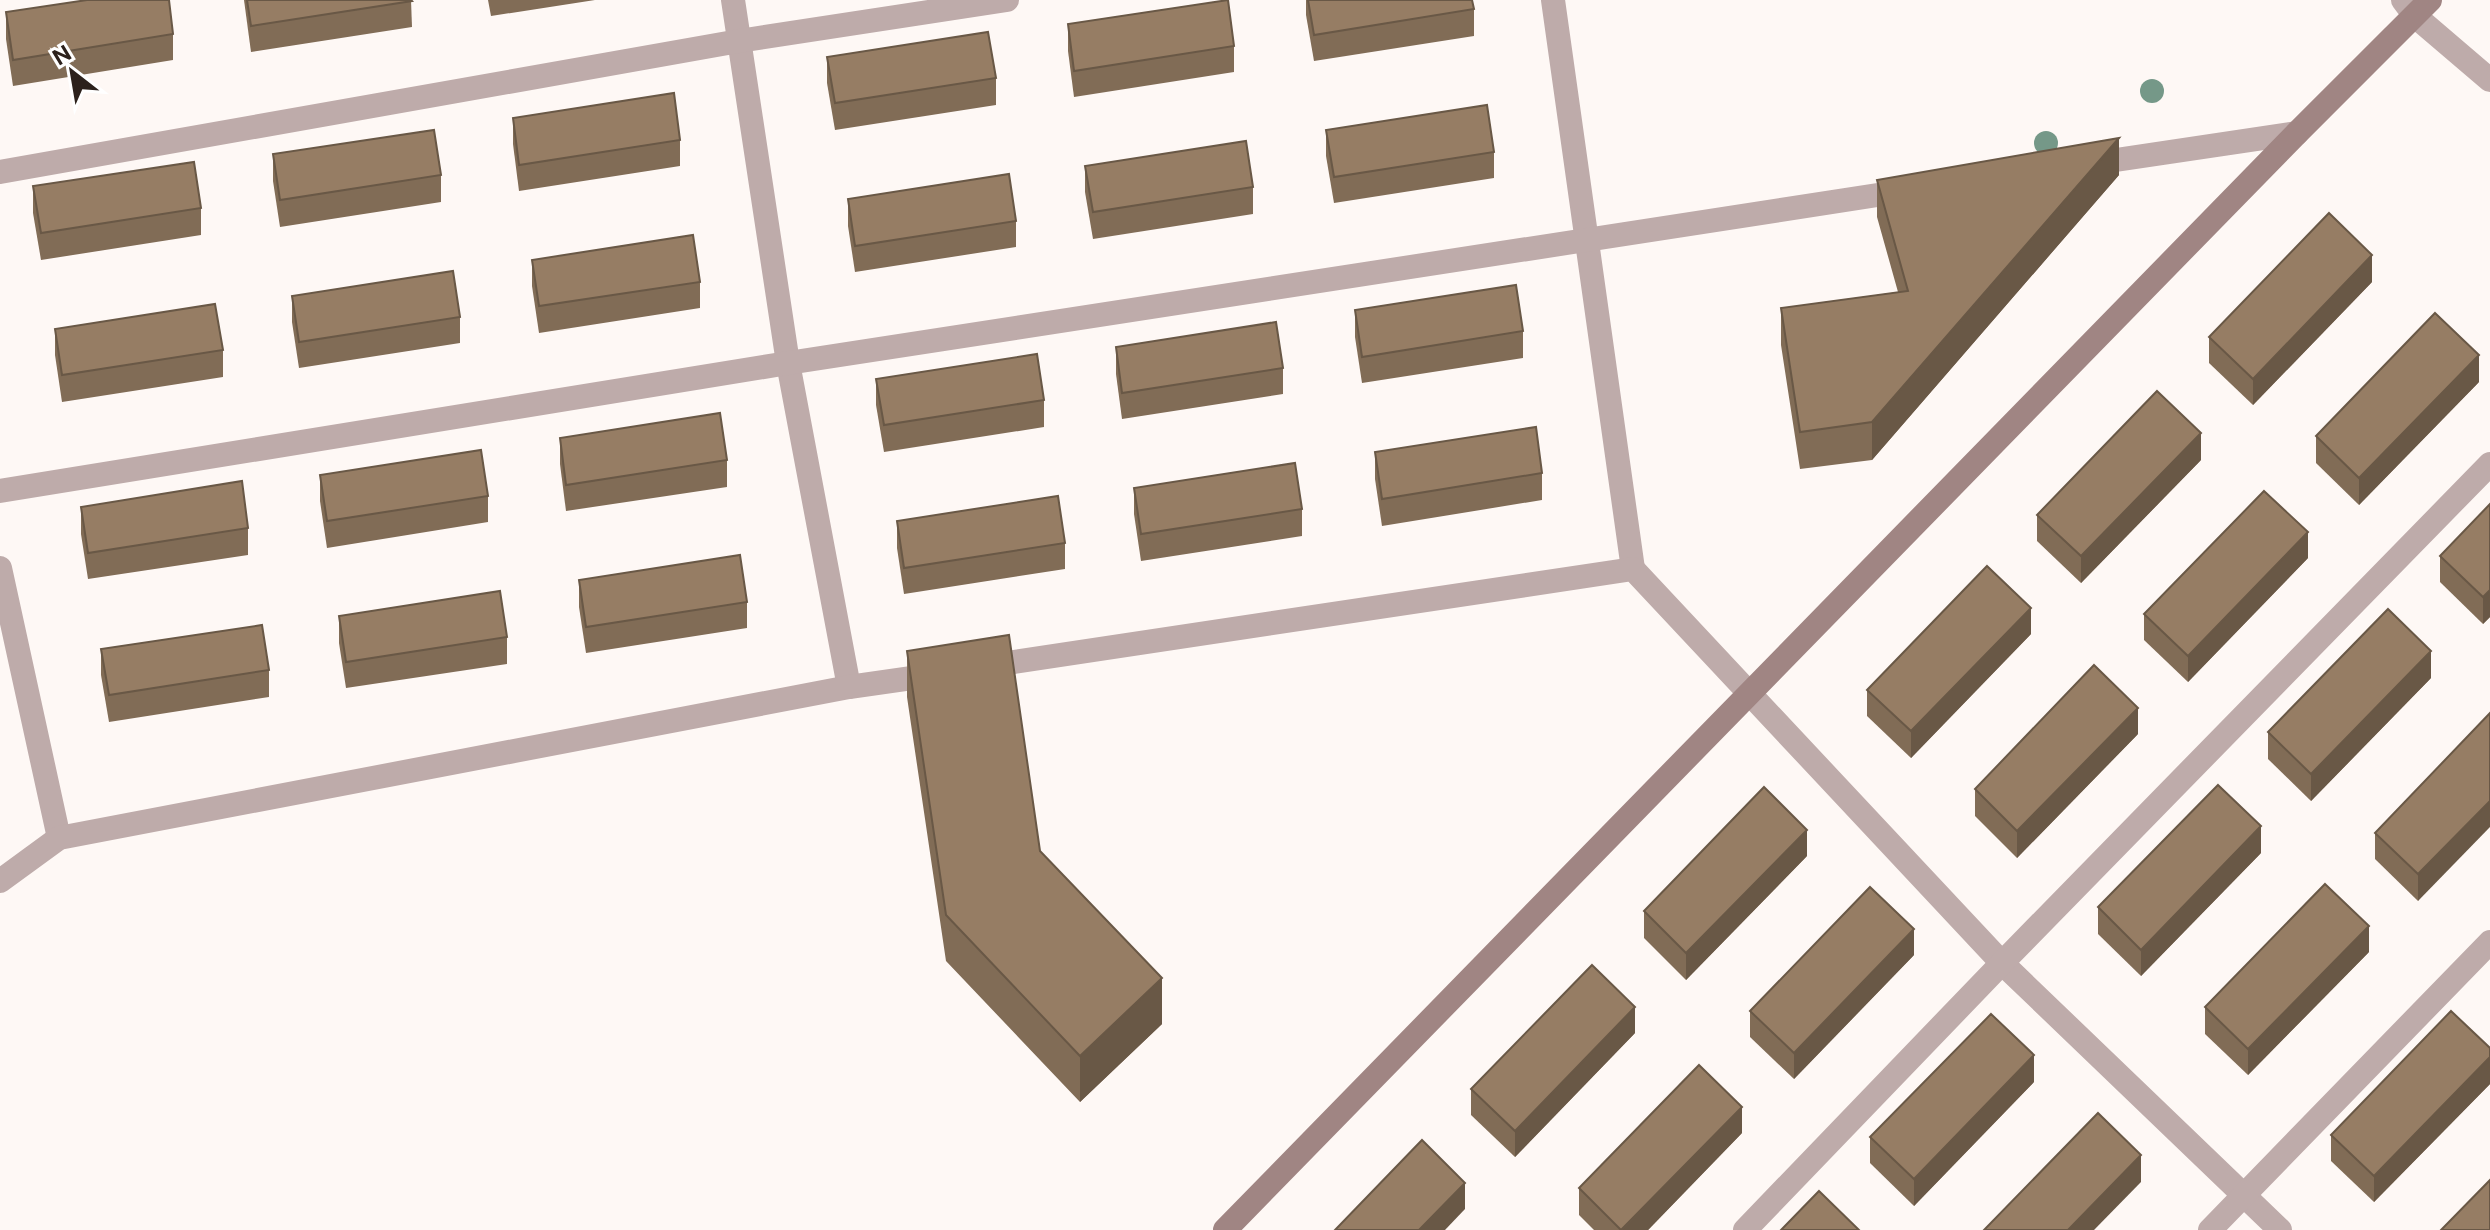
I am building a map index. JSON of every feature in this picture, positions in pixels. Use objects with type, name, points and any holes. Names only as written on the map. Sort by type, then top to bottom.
[{"type":"street","points":[[733,0],[788,363],[849,687]]},
{"type":"street","points":[[0,172],[739,41],[1007,0]]},
{"type":"street","points":[[1553,0],[1633,569],[2002,963],[2280,1230]]},
{"type":"street","points":[[1225,1230],[2297,133],[2416,5],[2490,80]]},
{"type":"street","points":[[2060,168],[2297,133]]},
{"type":"street","points":[[0,491],[788,363],[1586,238],[1934,187]]},
{"type":"street","points":[[1745,1230],[2490,464]]},
{"type":"street","points":[[0,568],[59,838]]},
{"type":"street","points":[[0,881],[59,838],[849,687],[1633,569]]},
{"type":"street","points":[[2210,1230],[2490,942]]},
{"type":"building","points":[[87,0],[169,0],[173,34],[13,60],[6,12]]},
{"type":"building","points":[[247,0],[411,0],[412,1],[251,26]]},
{"type":"building","points":[[1228,0],[1234,46],[1074,71],[1068,24]]},
{"type":"building","points":[[1308,0],[1472,0],[1474,9],[1314,35]]},
{"type":"building","points":[[988,32],[996,78],[835,103],[827,57]]},
{"type":"building","points":[[674,93],[680,140],[519,165],[513,118]]},
{"type":"building","points":[[1487,105],[1494,152],[1334,177],[1326,130]]},
{"type":"building","points":[[434,130],[441,175],[280,200],[273,154]]},
{"type":"building","points":[[2119,138],[1872,422],[1800,432],[1781,308],[1908,291],[1877,180]]},
{"type":"building","points":[[1246,141],[1253,187],[1093,212],[1085,166]]},
{"type":"building","points":[[194,162],[201,208],[41,233],[33,186]]},
{"type":"building","points":[[1009,174],[1016,221],[855,246],[848,199]]},
{"type":"building","points":[[2329,213],[2372,255],[2253,379],[2209,337]]},
{"type":"building","points":[[693,235],[700,282],[539,306],[532,260]]},
{"type":"building","points":[[453,271],[460,317],[299,342],[292,296]]},
{"type":"building","points":[[1516,285],[1523,331],[1362,357],[1355,310]]},
{"type":"building","points":[[215,304],[223,350],[62,375],[55,329]]},
{"type":"building","points":[[2435,313],[2479,355],[2359,478],[2316,436]]},
{"type":"building","points":[[1276,322],[1283,368],[1122,393],[1116,347]]},
{"type":"building","points":[[1037,354],[1044,400],[884,425],[876,379]]},
{"type":"building","points":[[2157,391],[2201,433],[2081,556],[2037,515]]},
{"type":"building","points":[[720,413],[727,460],[566,485],[560,438]]},
{"type":"building","points":[[1536,427],[1542,473],[1382,499],[1375,452]]},
{"type":"building","points":[[481,450],[488,496],[327,521],[320,475]]},
{"type":"building","points":[[1295,463],[1302,509],[1141,534],[1134,488]]},
{"type":"building","points":[[242,481],[248,528],[88,553],[81,507]]},
{"type":"building","points":[[2264,491],[2308,532],[2188,656],[2144,614]]},
{"type":"building","points":[[1058,496],[1065,543],[904,568],[897,521]]},
{"type":"building","points":[[2490,504],[2490,590],[2483,597],[2440,556]]},
{"type":"building","points":[[740,555],[747,602],[586,627],[579,580]]},
{"type":"building","points":[[1987,566],[2031,608],[1911,731],[1867,690]]},
{"type":"building","points":[[500,591],[507,637],[346,662],[339,616]]},
{"type":"building","points":[[2388,609],[2431,651],[2311,774],[2268,732]]},
{"type":"building","points":[[262,625],[269,670],[109,695],[101,649]]},
{"type":"building","points":[[1009,635],[1040,851],[1162,978],[1080,1056],[946,915],[907,651]]},
{"type":"building","points":[[2094,665],[2138,708],[2017,831],[1975,789]]},
{"type":"building","points":[[2490,713],[2490,801],[2418,874],[2375,833]]},
{"type":"building","points":[[2218,785],[2261,826],[2141,950],[2098,907]]},
{"type":"building","points":[[1764,787],[1807,830],[1686,953],[1644,911]]},
{"type":"building","points":[[2325,884],[2369,926],[2248,1049],[2205,1007]]},
{"type":"building","points":[[1870,887],[1914,929],[1794,1053],[1750,1011]]},
{"type":"building","points":[[1592,965],[1635,1007],[1515,1131],[1471,1089]]},
{"type":"building","points":[[2451,1011],[2490,1048],[2490,1057],[2374,1176],[2331,1135]]},
{"type":"building","points":[[1991,1014],[2034,1055],[1914,1179],[1870,1137]]},
{"type":"building","points":[[1699,1065],[1742,1107],[1621,1230],[1579,1188]]},
{"type":"building","points":[[2098,1113],[2141,1155],[2068,1230],[1984,1230]]},
{"type":"building","points":[[1422,1140],[1465,1183],[1419,1230],[1335,1230]]},
{"type":"building","points":[[2490,1180],[2490,1230],[2441,1230]]},
{"type":"building","points":[[1819,1191],[1859,1230],[1781,1230]]}]
